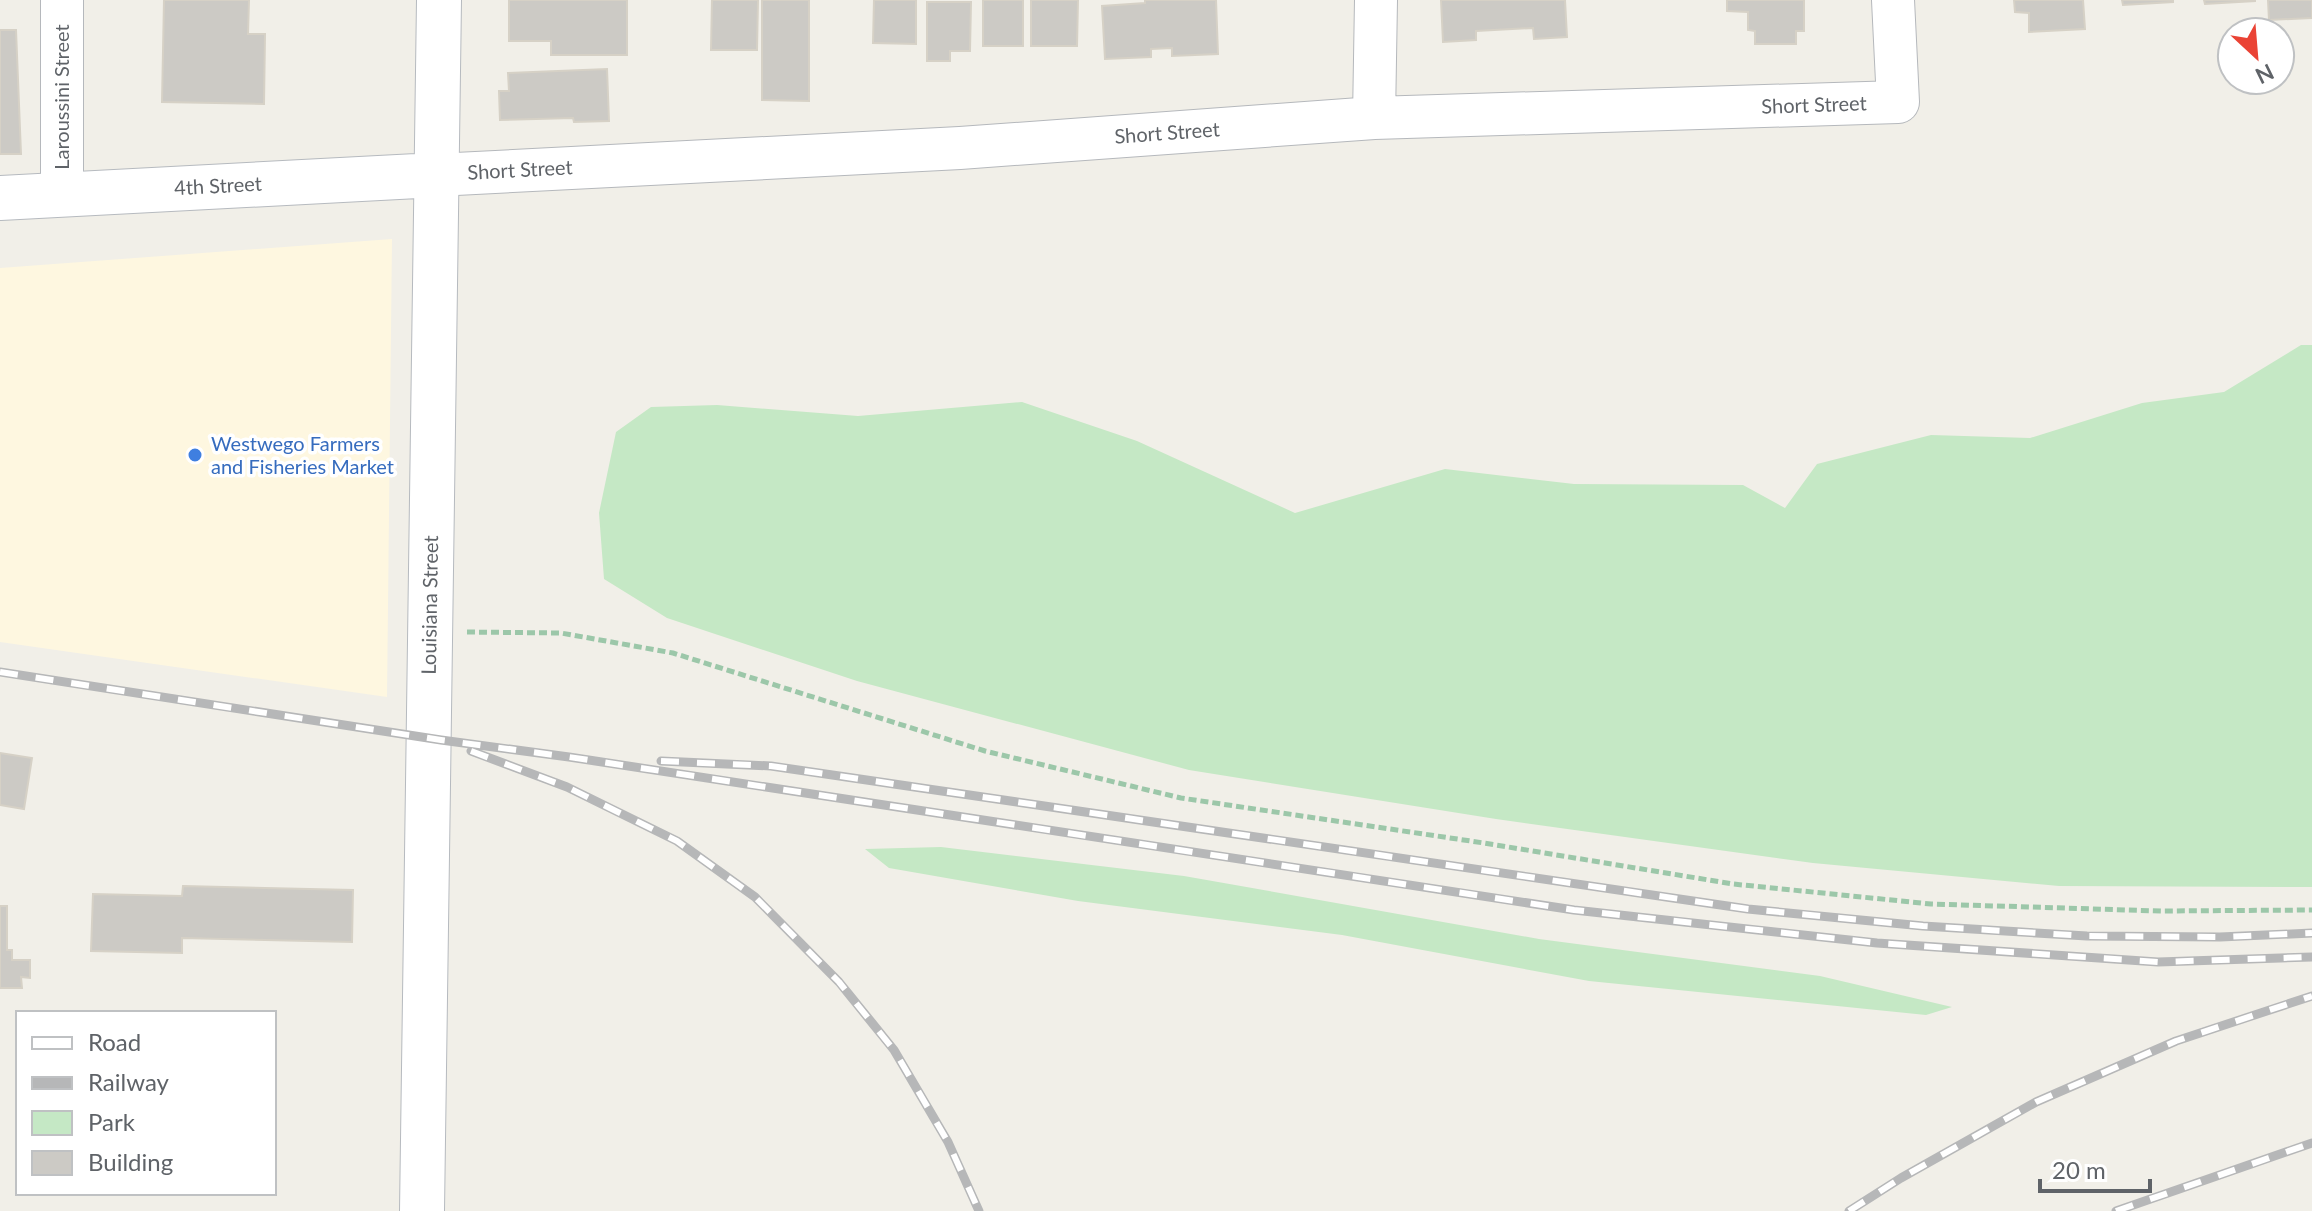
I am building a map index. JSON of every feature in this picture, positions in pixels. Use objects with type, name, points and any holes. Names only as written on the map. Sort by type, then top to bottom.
[{"type":"main road","name":"Louisiana Street","points":[[422,1211],[439,0]]},
{"type":"main road","name":"4th Street","points":[[0,198],[436,175]]},
{"type":"street","name":"Laroussini Street","points":[[62,0],[62,195]]},
{"type":"street","points":[[1374,118],[1376,0]]},
{"type":"street","name":"Short Street","points":[[436,175],[960,148],[1374,118],[1898,102],[1893,0]]},
{"type":"path","points":[[430,631],[561,633],[673,653],[985,751],[1181,798],[1733,884],[1931,904],[2161,911],[2312,910]]},
{"type":"shaded area","name":"Westwego Farmers and Fisheries Market","points":[[392,239],[387,697],[0,642],[0,268]]},
{"type":"green space","points":[[2301,345],[2312,345],[2312,887],[2059,886],[1813,863],[1496,819],[1189,770],[857,681],[667,618],[604,579],[599,513],[616,432],[651,407],[717,405],[858,416],[1022,402],[1137,441],[1295,513],[1445,469],[1574,484],[1743,485],[1785,508],[1817,464],[1931,435],[2030,438],[2142,403],[2224,392]]},
{"type":"green space","points":[[941,847],[1184,876],[1539,939],[1820,976],[1952,1007],[1926,1015],[1589,981],[1342,935],[1078,901],[889,868],[865,849]]},
{"type":"building","points":[[164,0],[249,0],[248,34],[265,34],[264,104],[162,102]]},
{"type":"building","points":[[509,0],[627,0],[627,55],[551,55],[551,41],[509,41]]},
{"type":"building","points":[[712,0],[758,0],[757,50],[711,50]]},
{"type":"building","points":[[762,0],[809,0],[809,101],[762,100]]},
{"type":"building","points":[[874,0],[916,0],[916,44],[873,43]]},
{"type":"building","points":[[983,0],[1023,0],[1023,46],[983,46]]},
{"type":"building","points":[[1031,0],[1078,0],[1077,46],[1031,46]]},
{"type":"building","points":[[1145,0],[1216,0],[1218,54],[1172,56],[1172,48],[1151,49],[1151,57],[1105,59],[1102,6],[1145,3]]},
{"type":"building","points":[[1441,0],[1565,0],[1567,37],[1534,39],[1533,28],[1476,31],[1476,40],[1443,42]]},
{"type":"building","points":[[1727,0],[1804,0],[1804,31],[1796,31],[1796,44],[1755,44],[1755,31],[1748,30],[1748,12],[1727,11]]},
{"type":"building","points":[[2014,0],[2083,0],[2085,29],[2029,32],[2029,13],[2015,12]]},
{"type":"building","points":[[2122,0],[2173,0],[2173,2],[2123,5]]},
{"type":"building","points":[[2204,0],[2255,0],[2255,1],[2205,4]]},
{"type":"building","points":[[2268,0],[2312,0],[2312,18],[2269,16]]},
{"type":"building","points":[[927,2],[971,2],[970,51],[950,51],[950,61],[927,61]]},
{"type":"building","points":[[0,30],[16,30],[21,154],[0,154]]},
{"type":"building","points":[[607,69],[609,121],[574,122],[573,118],[500,120],[499,91],[509,91],[508,73]]},
{"type":"building","points":[[0,753],[32,758],[24,809],[0,805]]},
{"type":"building","points":[[183,886],[353,890],[352,942],[182,938],[182,953],[91,951],[93,894],[182,896]]},
{"type":"building","points":[[0,906],[7,906],[7,950],[12,950],[12,960],[30,960],[30,978],[21,977],[22,988],[0,988]]},
{"type":"railway","points":[[0,672],[1574,910],[1877,943],[2158,962],[2312,957]]},
{"type":"railway","points":[[471,751],[567,787],[677,841],[755,897],[839,982],[894,1050],[948,1142],[979,1211]]},
{"type":"railway","points":[[661,761],[771,766],[1748,909],[1923,926],[2087,936],[2220,937],[2312,933]]},
{"type":"railway","points":[[1849,1211],[2036,1102],[2176,1041],[2312,996]]},
{"type":"railway","points":[[2116,1211],[2312,1143]]},
{"type":"place","name":"Westwego Farmers and Fisheries Market","points":[[195,455]]}]
